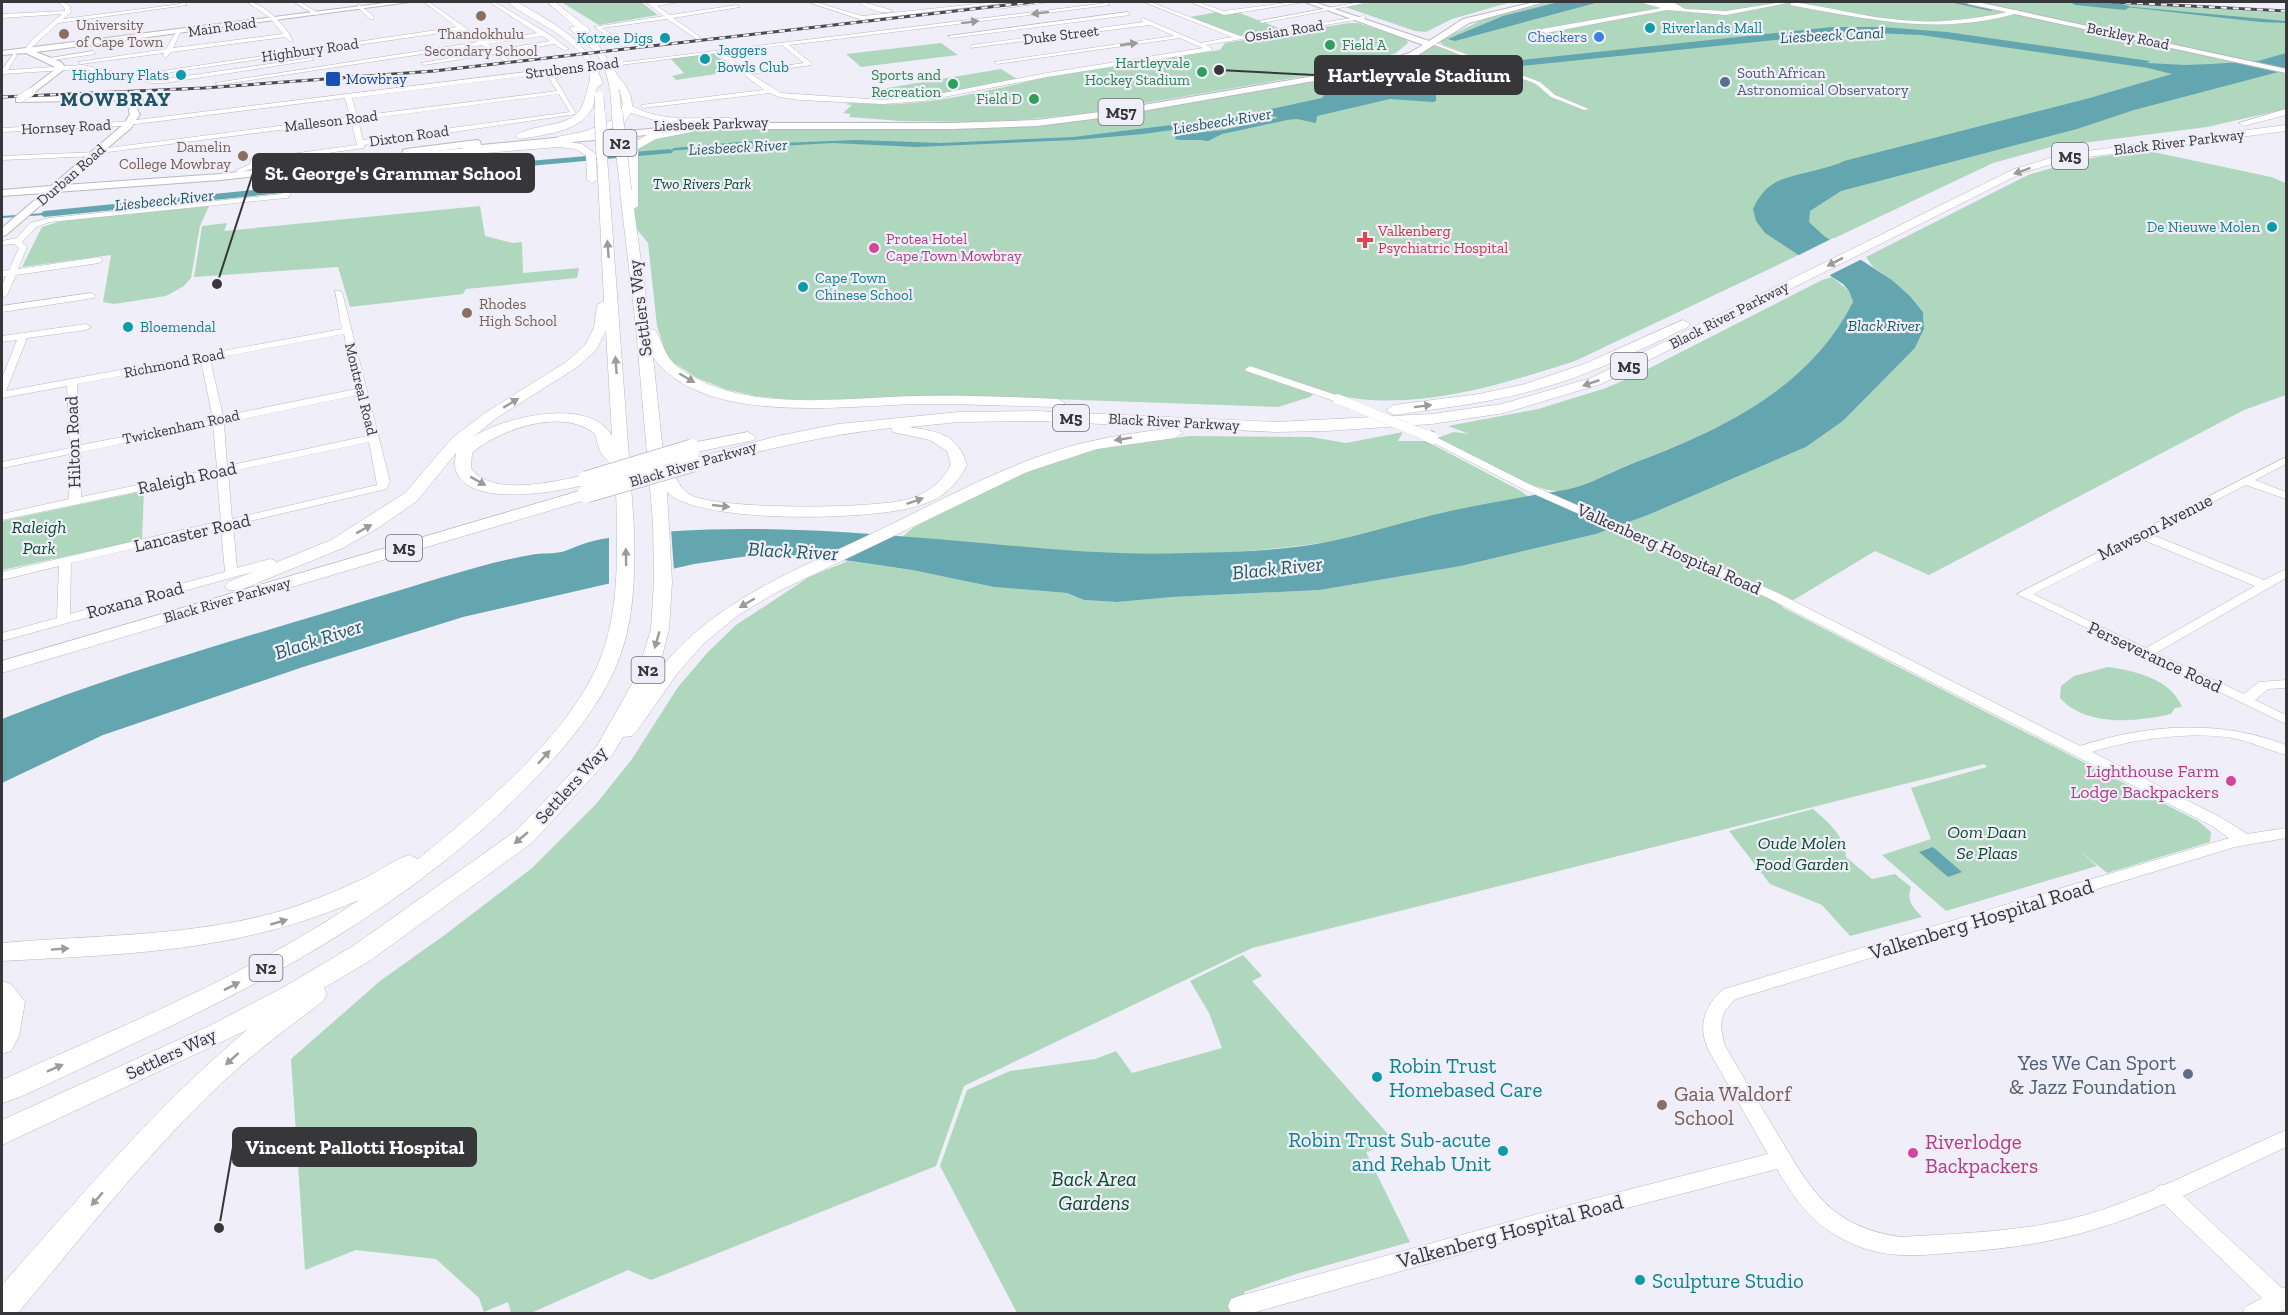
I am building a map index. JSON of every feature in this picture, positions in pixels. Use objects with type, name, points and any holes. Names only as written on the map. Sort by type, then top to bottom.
[{"type":"highway","points":[[499,2],[578,46]]},
{"type":"highway","name":"Settlers Way","points":[[2,1092],[215,994],[317,939],[427,865],[503,800],[561,737],[595,687],[616,642],[627,587],[599,96],[596,73],[578,46],[563,33],[512,2]]},
{"type":"highway","name":"Settlers Way","points":[[2,1133],[248,1017],[329,974],[393,934],[525,836],[605,750],[647,675],[660,629],[663,582],[662,522],[643,328],[614,77],[606,59],[591,41],[529,2]]},
{"type":"highway","points":[[551,2],[587,32],[591,41]]},
{"type":"highway","points":[[468,144],[531,134],[563,125],[586,111],[596,73]]},
{"type":"highway","points":[[549,141],[599,131],[622,120],[628,108],[625,87],[614,77]]},
{"type":"highway","points":[[587,104],[588,129],[633,135],[634,190],[629,220]]},
{"type":"highway","points":[[628,108],[636,113],[658,119],[730,121]]},
{"type":"highway","points":[[2084,145],[2095,141],[2235,124],[2286,112]]},
{"type":"highway","name":"Black River Parkway","points":[[1926,203],[2023,159],[2084,145],[2286,123]]},
{"type":"highway","points":[[606,215],[593,194],[591,157],[601,144],[622,133],[655,125]]},
{"type":"highway","points":[[633,152],[652,136],[706,126]]},
{"type":"highway","name":"Black River Parkway","points":[[2,654],[232,580],[586,486],[754,436],[862,414],[929,407],[990,405],[1239,416],[1317,415],[1393,410],[1467,401],[1530,387],[1608,360],[1772,280],[1857,250],[2018,171],[2064,157],[2286,128]]},
{"type":"highway","points":[[2140,146],[2171,146],[2286,136]]},
{"type":"highway","points":[[397,157],[559,144],[578,146],[591,157]]},
{"type":"highway","name":"Black River Parkway","points":[[693,455],[713,457],[838,429],[958,417],[1037,416],[1275,427],[1375,424],[1432,419],[1504,408],[1596,381],[1807,268]]},
{"type":"highway","points":[[232,580],[337,543],[375,522],[411,497],[458,441],[490,416],[571,365],[591,347],[601,328],[602,312],[610,284]]},
{"type":"highway","points":[[643,328],[652,334],[657,352],[673,370],[694,382],[723,393],[761,401],[819,404],[971,400],[1099,405],[1134,410]]},
{"type":"highway","points":[[586,486],[540,489],[494,488],[472,480],[463,468],[464,452],[479,439],[496,430],[543,419],[565,418],[585,422],[599,429],[605,438],[608,451],[621,468]]},
{"type":"highway","points":[[605,750],[638,719],[657,686],[676,663],[711,627],[741,606],[799,575],[1026,468],[1071,451],[1111,441],[1188,432],[1298,432],[1387,427],[1432,419]]},
{"type":"highway","points":[[655,450],[668,486],[690,501],[719,507],[866,511],[914,503],[947,487],[959,465],[954,448],[935,436],[905,429],[850,432],[713,457]]},
{"type":"highway","name":"Black River Parkway","points":[[2,667],[222,602],[586,486]]},
{"type":"highway","points":[[2,676],[222,602]]},
{"type":"highway","points":[[2,952],[181,941],[234,933],[278,923],[320,909],[396,873],[452,831],[503,800]]},
{"type":"highway","points":[[2,1308],[171,1115],[237,1054],[298,1005],[389,944],[393,934]]},
{"type":"highway","points":[[2,991],[12,1002],[6,1036],[2,1043]]},
{"type":"main road","name":"Main Road","points":[[360,7],[395,2]]},
{"type":"main road","name":"Main Road","points":[[2,52],[406,2]]},
{"type":"main road","points":[[1310,2],[1427,42]]},
{"type":"main road","name":"Liesbeek Parkway","points":[[57,187],[239,171],[655,125],[730,121],[968,126],[1058,121],[1325,78],[1389,62],[1412,55],[1446,26],[1472,15],[1524,2]]},
{"type":"main road","name":"Liesbeek Parkway","points":[[1427,42],[1466,21],[1541,2]]},
{"type":"main road","name":"Berkley Road","points":[[1969,2],[2286,71]]},
{"type":"main road","points":[[1330,8],[1348,12],[1359,19]]},
{"type":"main road","points":[[28,50],[62,67]]},
{"type":"main road","points":[[51,73],[62,67]]},
{"type":"main road","name":"Durban Road","points":[[2,233],[98,152],[130,123],[135,113],[141,109],[140,97],[19,100],[51,73]]},
{"type":"main road","name":"Liesbeek Parkway","points":[[2,191],[276,171],[706,126],[847,124]]},
{"type":"street","points":[[58,2],[68,8],[68,12]]},
{"type":"street","points":[[250,2],[272,19],[320,68]]},
{"type":"street","points":[[297,2],[316,13]]},
{"type":"street","points":[[426,2],[506,60]]},
{"type":"street","points":[[492,2],[566,49]]},
{"type":"street","points":[[651,3],[677,2]]},
{"type":"street","points":[[624,45],[597,27],[737,7],[729,2],[661,10]]},
{"type":"street","points":[[811,2],[862,18],[1007,2]]},
{"type":"street","points":[[862,2],[875,9],[888,9],[896,14]]},
{"type":"street","points":[[913,18],[1047,2]]},
{"type":"street","points":[[1098,2],[1206,47]]},
{"type":"street","points":[[1146,2],[1240,38]]},
{"type":"street","points":[[1195,2],[1205,2]]},
{"type":"street","points":[[1195,2],[1224,13],[1302,2],[1330,8]]},
{"type":"street","points":[[1318,2],[1330,8]]},
{"type":"street","points":[[1262,21],[1367,2]]},
{"type":"street","points":[[1641,2],[1679,9],[1726,13],[1796,2],[1873,17],[1918,21],[1960,20],[2007,10]]},
{"type":"street","points":[[1679,9],[1729,10],[1777,2],[1784,3]]},
{"type":"street","points":[[1796,2],[1883,20],[1927,24],[1973,22],[2016,12]]},
{"type":"street","points":[[56,22],[183,3]]},
{"type":"street","points":[[651,3],[698,38]]},
{"type":"street","name":"Strubens Road","points":[[130,123],[1107,5]]},
{"type":"street","points":[[1656,5],[1539,30],[1548,31],[1666,6]]},
{"type":"street","points":[[360,7],[372,18]]},
{"type":"street","points":[[997,7],[1083,56]]},
{"type":"street","points":[[1237,11],[1289,31]]},
{"type":"street","points":[[2,15],[68,12]]},
{"type":"street","points":[[28,50],[34,41],[68,12]]},
{"type":"street","points":[[951,36],[1128,14]]},
{"type":"street","name":"Ossian Road","points":[[770,91],[789,97],[883,102],[908,101],[1206,47],[1240,38],[1359,19]]},
{"type":"street","name":"Duke Street","points":[[972,47],[1151,23]]},
{"type":"street","points":[[268,29],[279,28]]},
{"type":"street","name":"Highbury Road","points":[[156,77],[303,51],[462,28]]},
{"type":"street","points":[[156,77],[178,32]]},
{"type":"street","points":[[46,59],[235,34]]},
{"type":"street","points":[[218,84],[545,34]]},
{"type":"street","points":[[62,67],[287,35]]},
{"type":"street","points":[[997,62],[1183,36]]},
{"type":"street","points":[[393,38],[400,44]]},
{"type":"street","points":[[407,49],[427,65],[557,42]]},
{"type":"street","points":[[1427,42],[1538,83],[1553,96],[1586,109]]},
{"type":"street","points":[[745,73],[809,64],[783,43]]},
{"type":"street","points":[[283,45],[295,44]]},
{"type":"street","points":[[717,51],[770,91]]},
{"type":"street","points":[[3,72],[14,55]]},
{"type":"street","points":[[62,67],[96,70],[138,79],[156,77],[168,81],[311,60]]},
{"type":"street","points":[[1092,61],[1101,66]]},
{"type":"street","points":[[96,70],[118,66]]},
{"type":"street","points":[[548,71],[562,92]]},
{"type":"street","points":[[3,72],[51,73]]},
{"type":"street","points":[[35,79],[51,73]]},
{"type":"street","points":[[643,106],[770,91]]},
{"type":"street","name":"Dixton Road","points":[[259,167],[254,161],[357,147],[361,146],[360,143],[572,114],[574,110],[562,92]]},
{"type":"street","name":"Malleson Road","points":[[2,158],[98,152],[562,92]]},
{"type":"street","points":[[348,96],[360,143]]},
{"type":"street","name":"Hornsey Road","points":[[3,131],[130,123]]},
{"type":"street","points":[[2,243],[23,238],[33,225],[49,220],[285,196],[289,185],[300,173],[332,165]]},
{"type":"street","points":[[276,171],[288,175],[289,185]]},
{"type":"street","points":[[2,295],[24,247],[16,241]]},
{"type":"street","points":[[2,274],[99,260]]},
{"type":"street","name":"Montreal Road","points":[[338,291],[384,482],[382,487]]},
{"type":"street","points":[[2,309],[91,296]]},
{"type":"street","points":[[2,339],[86,327]]},
{"type":"street","name":"Richmond Road","points":[[2,392],[72,382],[347,331]]},
{"type":"street","points":[[2,392],[23,336]]},
{"type":"street","points":[[206,357],[218,419],[232,580]]},
{"type":"street","name":"Valkenberg Hospital Road","points":[[1250,369],[1338,399],[1432,438],[1527,487],[1772,595],[2217,822],[2244,840]]},
{"type":"street","name":"Hilton Road","points":[[72,382],[76,449],[75,502]]},
{"type":"street","name":"Twickenham Road","points":[[2,465],[362,391]]},
{"type":"street","name":"Raleigh Road","points":[[2,517],[373,438]]},
{"type":"street","name":"Mawson Avenue","points":[[2023,594],[2286,460]]},
{"type":"street","points":[[2246,481],[2286,496]]},
{"type":"street","name":"Lancaster Road","points":[[2,576],[228,525],[382,487]]},
{"type":"street","points":[[2140,534],[2264,585]]},
{"type":"street","points":[[63,620],[65,562]]},
{"type":"street","name":"Roxana Road","points":[[2,637],[63,620],[232,580],[270,563]]},
{"type":"street","points":[[2146,653],[2286,573]]},
{"type":"street","name":"Perseverance Road","points":[[2023,594],[2286,720]]},
{"type":"street","points":[[2246,700],[2265,686],[2286,684]]},
{"type":"street","points":[[2078,752],[2096,744],[2200,729],[2242,735],[2286,750]]},
{"type":"street","name":"Valkenberg Hospital Road","points":[[2286,833],[2244,840],[1730,994],[1718,1003],[1712,1016],[1711,1031],[1716,1048],[1782,1160],[1814,1209],[1832,1223],[1866,1240],[1901,1247],[2051,1232],[2085,1224],[2165,1192],[2286,1138]]},
{"type":"street","name":"Valkenberg Hospital Road","points":[[1239,1306],[1600,1206],[1782,1160]]},
{"type":"street","points":[[2165,1192],[2283,1299],[2253,1314]]},
{"type":"green space","points":[[561,2],[641,2],[658,15],[599,25]]},
{"type":"green space","points":[[1375,2],[1511,2],[1452,19],[1426,32],[1415,31],[1345,7]]},
{"type":"green space","name":"Two Rivers Park","points":[[1551,2],[2086,2],[2286,13],[2286,109],[2207,127],[2051,147],[1993,163],[1575,361],[1480,389],[1414,400],[1381,401],[1349,398],[1317,390],[1310,397],[1278,407],[992,397],[792,400],[755,396],[725,389],[697,378],[674,363],[666,354],[657,326],[648,243],[629,220],[633,158],[639,142],[706,126],[1037,123],[1314,80],[1389,62],[1429,44],[1470,55],[1443,45],[1439,41],[1484,19]]},
{"type":"green space","points":[[1217,12],[1223,15],[1237,12],[1284,30],[1241,37],[1190,17]]},
{"type":"green space","points":[[1358,23],[1406,39],[1408,43],[1396,53],[1358,67],[1080,114],[973,122],[900,121],[849,117],[851,114],[843,113],[852,105],[845,104],[850,103],[915,103],[953,97],[1047,77],[1220,50],[1225,43]]},
{"type":"green space","points":[[941,43],[958,55],[861,67],[846,54]]},
{"type":"green space","points":[[714,54],[736,71],[676,80],[672,76],[684,73],[670,58]]},
{"type":"green space","name":"Sports and Recreation","points":[[1001,69],[1019,80],[901,100],[881,89]]},
{"type":"green space","name":"Oom Daan Se Plaas","points":[[2144,150],[2271,177],[2286,183],[2286,395],[2244,410],[1929,575],[1875,551],[1782,607],[2198,821],[2211,832],[2210,842],[2107,873],[2079,850],[2097,866],[1946,911],[1882,855],[1931,839],[1911,788],[1987,767],[1984,764],[1252,948],[964,1086],[936,1166],[651,1280],[628,1270],[531,1313],[511,1313],[508,1302],[484,1312],[479,1298],[436,1259],[356,1250],[305,1270],[291,1059],[380,981],[532,868],[596,804],[632,759],[678,687],[708,652],[736,625],[809,577],[848,561],[912,570],[994,587],[1067,593],[1084,600],[1117,602],[1320,590],[1461,566],[1596,534],[1648,515],[1806,447],[1843,421],[1915,348],[1924,329],[1923,312],[1910,296],[1873,267],[1866,257],[2028,175],[2079,160]]},
{"type":"green space","points":[[209,206],[200,226],[191,278],[184,286],[166,296],[114,304],[103,302],[111,255],[22,267],[42,227],[61,221]]},
{"type":"green space","points":[[480,206],[485,236],[513,243],[522,242],[523,273],[579,268],[577,278],[466,289],[463,294],[350,307],[338,267],[194,277],[202,226],[227,223],[224,231]]},
{"type":"green space","points":[[1832,277],[1849,291],[1853,302],[1834,334],[1811,361],[1785,385],[1726,423],[1587,484],[1562,491],[1534,486],[1437,438],[1454,432],[1469,434],[1448,426],[1538,409],[1606,388]]},
{"type":"green space","points":[[1403,432],[1398,441],[1426,441],[1529,497],[1472,507],[1334,541],[1249,551],[1190,554],[1103,553],[902,537],[914,527],[1022,474],[1076,454],[1108,446],[1190,436],[1311,437],[1346,443]]},
{"type":"green space","name":"Raleigh Park","points":[[144,491],[142,540],[2,570],[2,521]]},
{"type":"green space","points":[[2108,667],[2141,674],[2161,683],[2177,697],[2182,707],[2175,708],[2171,714],[2157,717],[2112,720],[2083,714],[2060,698],[2061,686],[2074,676]]},
{"type":"green space","name":"Oude Molen Food Garden","points":[[1813,809],[1839,836],[1846,857],[1872,879],[1895,874],[1911,887],[1910,900],[1922,917],[1850,936],[1822,905],[1770,884],[1729,831]]},
{"type":"green space","name":"Back Area Gardens","points":[[1243,955],[1262,976],[1252,981],[1395,1142],[1366,1152],[1410,1242],[1296,1274],[1244,1292],[1252,1313],[1017,1313],[940,1166],[967,1090],[1010,1071],[1095,1059],[1116,1051],[1132,1073],[1222,1048],[1209,1013],[1190,981]]},
{"type":"water","points":[[1559,2],[1599,2],[1455,41],[1448,39],[1503,16]]},
{"type":"water","points":[[2090,3],[2286,21],[2286,23],[2260,22]]},
{"type":"water","name":"Black River","points":[[1832,27],[1882,27],[1947,32],[2150,61],[2147,63],[2185,65],[2258,61],[2286,53],[2286,70],[2134,110],[2077,129],[1841,191],[1810,211],[1809,222],[1824,236],[1892,280],[1923,312],[1924,329],[1915,348],[1843,421],[1806,447],[1648,515],[1596,534],[1461,566],[1320,590],[1117,602],[1084,600],[1067,593],[994,587],[912,570],[816,556],[755,555],[694,564],[463,617],[303,667],[103,735],[2,783],[2,719],[164,662],[422,583],[507,560],[562,552],[602,539],[650,533],[748,529],[846,532],[1116,553],[1253,551],[1333,541],[1450,511],[1582,486],[1695,438],[1758,404],[1786,384],[1812,360],[1834,333],[1853,302],[1849,291],[1843,284],[1765,233],[1756,221],[1753,209],[1761,195],[1770,186],[1788,178],[1844,161],[2086,99],[2172,74],[2148,68],[1921,35],[1852,32],[1492,69],[1478,80],[1434,90],[1432,92],[1436,95],[1436,101],[1433,102],[1390,99],[1317,116],[1316,123],[1297,119],[1287,120],[1222,134],[1208,141],[1175,139],[1176,135],[1223,130],[1278,118],[1273,116],[1143,134],[1075,140],[917,147],[833,143],[779,146],[752,144],[669,151],[674,148],[749,141],[781,143],[856,140],[941,143],[1073,137],[1229,118],[1322,98],[1325,93],[1338,90],[1348,91],[1355,86],[1392,85],[1464,66]]},
{"type":"water","points":[[1933,847],[1962,872],[1948,877],[1919,852]]},
{"type":"pier","points":[[1833,238],[1864,258],[1826,277],[1795,257]]},
{"type":"pier","points":[[671,529],[674,571],[609,587],[609,536]]},
{"type":"waterway","points":[[1954,2],[1991,10]]},
{"type":"waterway","name":"Liesbeeck River","points":[[2075,2],[2125,7]]},
{"type":"waterway","name":"Liesbeeck River","points":[[44,214],[322,186],[390,176],[669,151]]},
{"type":"waterway","name":"Liesbeeck River","points":[[2,217],[44,214]]},
{"type":"railway","points":[[2,97],[204,88],[434,71],[1034,2]]},
{"type":"railway","points":[[2113,2],[2286,11]]},
{"type":"place","name":"Thandokhulu Secondary School","points":[[481,16]]},
{"type":"place","name":"Riverlands Mall","points":[[1650,28]]},
{"type":"place","name":"University of Cape Town","points":[[64,34]]},
{"type":"place","name":"Checkers","points":[[1599,37]]},
{"type":"place","name":"Kotzee Digs","points":[[665,38]]},
{"type":"place","name":"Field A","points":[[1330,45]]},
{"type":"place","name":"Jaggers Bowls Club","points":[[705,59]]},
{"type":"place","name":"Hartleyvale Stadium","points":[[1219,70]]},
{"type":"place","name":"Hartleyvale Hockey Stadium","points":[[1202,72]]},
{"type":"place","name":"Highbury Flats","points":[[181,75]]},
{"type":"place","name":"Mowbray","points":[[333,79]]},
{"type":"place","name":"South African Astronomical Observatory","points":[[1725,82]]},
{"type":"place","name":"Sports and Recreation","points":[[953,84]]},
{"type":"place","name":"Field D","points":[[1034,99]]},
{"type":"place","name":"Damelin College Mowbray","points":[[243,156]]},
{"type":"place","name":"De Nieuwe Molen","points":[[2272,227]]},
{"type":"place","name":"Valkenberg Psychiatric Hospital","points":[[1365,240]]},
{"type":"place","name":"Protea Hotel Cape Town Mowbray","points":[[874,248]]},
{"type":"place","name":"St. George's Grammar School","points":[[217,284]]},
{"type":"place","name":"Cape Town Chinese School","points":[[803,287]]},
{"type":"place","name":"Rhodes High School","points":[[467,313]]},
{"type":"place","name":"Bloemendal","points":[[128,327]]},
{"type":"place","name":"Lighthouse Farm Lodge Backpackers","points":[[2231,781]]},
{"type":"place","name":"Yes We Can Sport & Jazz Foundation","points":[[2188,1074]]},
{"type":"place","name":"Robin Trust Homebased Care","points":[[1377,1077]]},
{"type":"place","name":"Gaia Waldorf School","points":[[1662,1105]]},
{"type":"place","name":"Robin Trust Sub-acute and Rehab Unit","points":[[1503,1151]]},
{"type":"place","name":"Riverlodge Backpackers","points":[[1913,1153]]},
{"type":"place","name":"Vincent Pallotti Hospital","points":[[219,1228]]},
{"type":"place","name":"Sculpture Studio","points":[[1640,1280]]},
{"type":"district","name":"MOWBRAY","points":[[116,99]]},
{"type":"water label","name":"Liesbeeck Canal","points":[[1832,35]]}]
